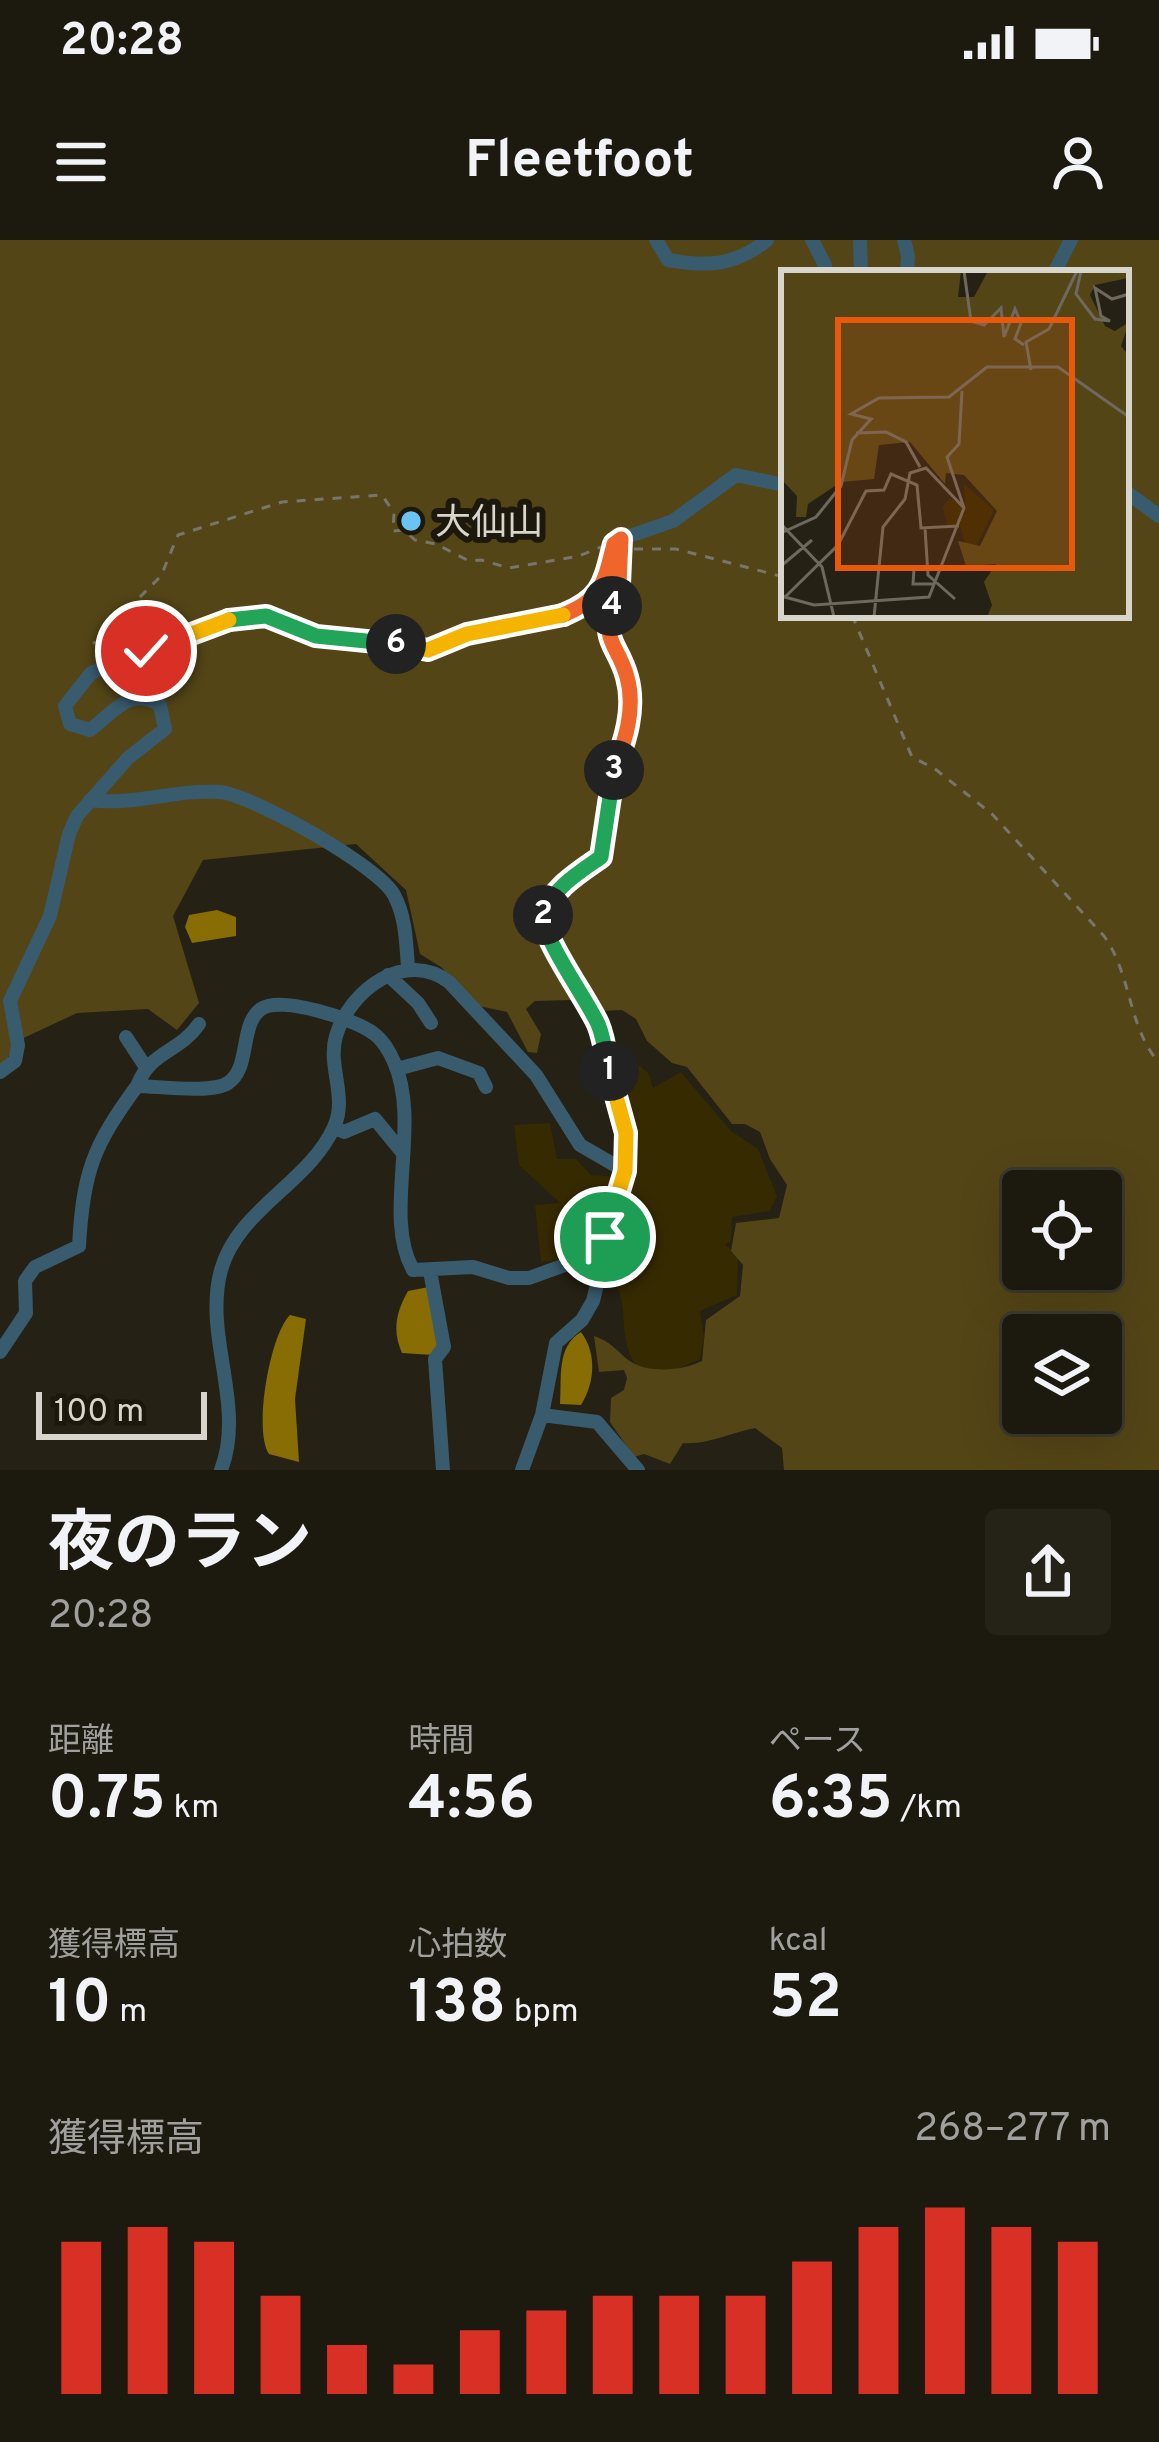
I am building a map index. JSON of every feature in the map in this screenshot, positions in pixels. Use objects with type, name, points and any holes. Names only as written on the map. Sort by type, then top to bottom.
[{"type":"street","points":[[656,240],[668,260],[699,266],[725,265],[767,240]]},
{"type":"street","points":[[812,240],[824,270]]},
{"type":"street","points":[[860,240],[861,270]]},
{"type":"street","points":[[904,240],[907,270]]},
{"type":"street","points":[[1056,270],[1071,240]]},
{"type":"street","points":[[0,1072],[15,1061],[10,1010],[14,988],[50,916],[69,834],[90,800],[128,758],[165,729],[164,711],[152,699],[118,704],[90,730],[70,724],[65,706],[91,673],[224,621],[254,615],[332,639],[428,650],[467,634],[552,620],[588,605],[602,588],[618,543],[673,521],[736,475],[781,484]]},
{"type":"street","points":[[1129,494],[1159,516]]},
{"type":"street","points":[[522,1470],[542,1415],[556,1343],[582,1320],[592,1301],[625,1171],[623,1114],[615,1101],[600,1029],[541,920],[548,901],[601,857],[613,772],[628,731],[629,683],[607,633],[619,584],[618,543]]},
{"type":"street","points":[[90,800],[122,803],[218,792],[237,795],[296,826],[375,871],[392,890],[402,912],[409,968]]},
{"type":"street","points":[[220,1470],[230,1421],[217,1307],[222,1266],[242,1231],[308,1163],[334,1127],[339,1108],[334,1051],[343,1022],[358,1000],[388,975],[409,968],[437,973],[449,982],[536,1076],[580,1145],[625,1171]]},
{"type":"street","points":[[388,975],[418,1003],[431,1023]]},
{"type":"street","points":[[137,1086],[213,1088],[227,1084],[235,1076],[254,1015],[278,1001],[357,1024],[376,1035],[397,1069],[407,1129],[401,1205],[413,1270],[473,1267],[509,1278],[530,1278],[573,1262],[600,1261]]},
{"type":"street","points":[[0,1352],[26,1313],[26,1281],[34,1267],[80,1246],[82,1190],[107,1126],[137,1086],[145,1066],[182,1042],[199,1024]]},
{"type":"street","points":[[126,1037],[145,1066]]},
{"type":"street","points":[[397,1069],[438,1058],[479,1073],[487,1087]]},
{"type":"street","points":[[334,1127],[344,1132],[375,1119],[402,1152]]},
{"type":"street","points":[[430,1271],[444,1347],[435,1359],[443,1470]]},
{"type":"street","points":[[542,1415],[597,1422],[638,1470]]},
{"type":"path","points":[[146,651],[139,640],[128,638],[94,643],[161,576],[178,535],[282,502],[382,495],[394,513],[393,531],[404,530],[415,540],[436,544],[469,561],[509,568],[579,556],[618,543],[686,551],[781,577]]},
{"type":"path","points":[[852,618],[912,757],[992,814],[1104,936],[1119,957],[1136,1029],[1159,1063]]},
{"type":"shaded area","points":[[0,240],[1159,240],[1159,1470],[784,1470],[782,1448],[755,1428],[683,1443],[670,1464],[644,1454],[634,1457],[610,1422],[611,1398],[624,1390],[627,1378],[624,1370],[599,1372],[594,1336],[651,1369],[687,1367],[702,1361],[706,1320],[740,1296],[743,1265],[731,1251],[736,1223],[779,1218],[787,1185],[760,1132],[732,1124],[687,1067],[672,1063],[647,1041],[636,1019],[622,1010],[601,1011],[571,1000],[535,1001],[526,1009],[541,1034],[537,1053],[528,1052],[507,1012],[479,1006],[441,967],[420,954],[406,890],[356,844],[203,860],[173,916],[199,1003],[177,1030],[148,1009],[77,1013],[13,1043],[6,1064],[0,1066]]},
{"type":"shaded area","points":[[217,910],[236,917],[236,936],[192,943],[185,927],[189,915]]},
{"type":"shaded area","points":[[626,1054],[649,1074],[653,1088],[681,1072],[731,1131],[758,1149],[777,1196],[770,1211],[732,1217],[731,1242],[725,1244],[738,1256],[737,1295],[700,1311],[704,1337],[700,1359],[663,1372],[650,1372],[632,1360],[621,1298],[609,1263],[591,1256],[541,1262],[535,1205],[560,1203],[519,1165],[514,1125],[550,1123],[557,1159],[576,1159],[591,1175],[607,1176],[624,1186],[631,1127],[629,1107],[617,1097],[614,1063]]},
{"type":"shaded area","points":[[429,1287],[441,1345],[433,1355],[402,1353],[396,1329],[401,1306],[408,1291]]},
{"type":"shaded area","points":[[290,1315],[306,1319],[295,1399],[299,1462],[269,1454],[264,1442],[263,1405],[270,1361]]},
{"type":"shaded area","points":[[581,1332],[592,1359],[589,1387],[581,1405],[560,1404],[564,1355]]},
{"type":"place","name":"大仙山","points":[[411,521]]},
{"type":"route","points":[[146,651],[239,616],[254,615],[316,636],[428,650],[467,634],[552,620],[588,605],[602,588],[614,544],[621,539],[619,584],[607,633],[629,683],[628,731],[613,772],[601,857],[548,901],[541,920],[600,1029],[615,1101],[623,1114],[625,1171],[605,1237]]}]
